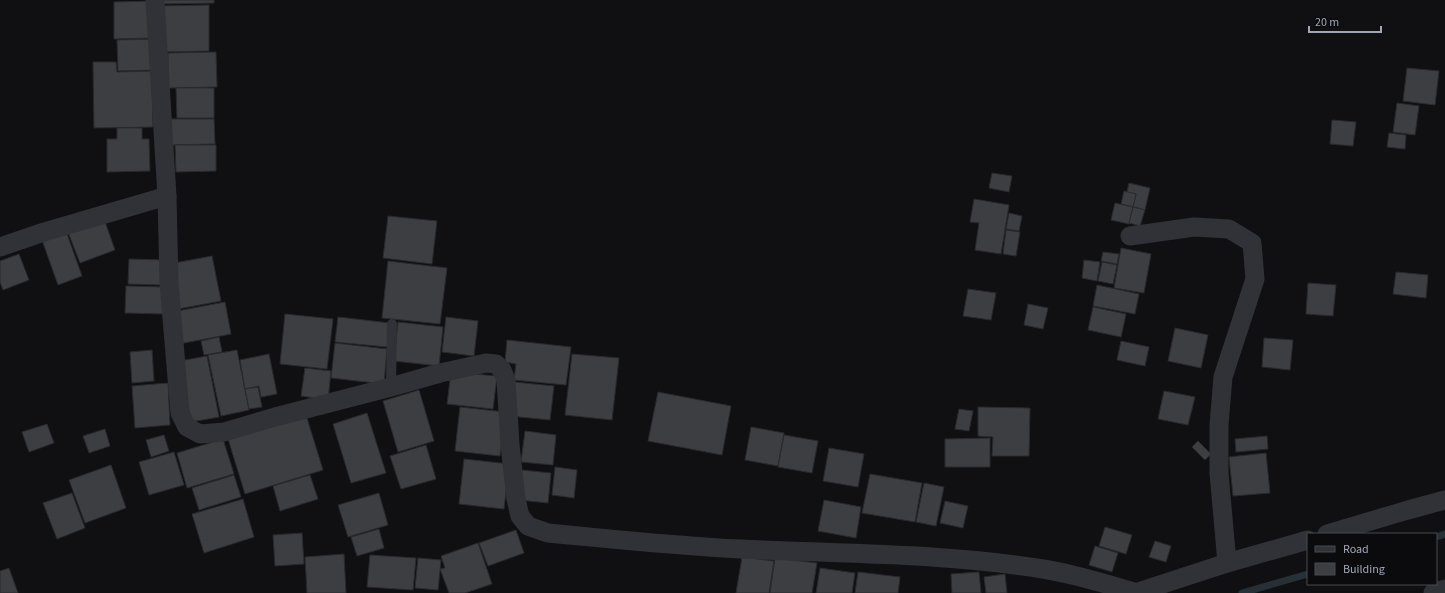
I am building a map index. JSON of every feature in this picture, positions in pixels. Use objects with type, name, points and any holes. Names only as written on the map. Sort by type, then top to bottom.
[{"type":"street","points":[[155,0],[167,196],[169,283],[180,413],[188,427],[200,434],[224,432],[440,373],[486,363],[496,364],[502,370],[506,380],[510,445],[516,499],[520,516],[528,526],[548,533],[653,544],[932,556],[991,562],[1044,569],[1077,576],[1136,593],[1307,540]]},
{"type":"street","points":[[0,248],[44,232],[167,196]]},
{"type":"street","points":[[1130,236],[1194,227],[1229,229],[1252,243],[1255,279],[1223,377],[1219,424],[1219,473],[1227,564]]},
{"type":"street","points":[[1330,533],[1445,500]]},
{"type":"street","points":[[1433,593],[1445,588]]},
{"type":"lane","points":[[391,387],[392,324]]},
{"type":"building","points":[[157,0],[214,0],[214,3],[157,4]]},
{"type":"building","points":[[155,1],[155,38],[114,39],[114,2]]},
{"type":"building","points":[[209,5],[209,51],[160,52],[159,6]]},
{"type":"building","points":[[155,39],[155,70],[118,71],[117,40]]},
{"type":"building","points":[[216,52],[217,87],[168,88],[168,53]]},
{"type":"building","points":[[93,62],[116,62],[117,72],[152,71],[153,127],[94,128]]},
{"type":"building","points":[[1407,68],[1439,71],[1435,105],[1403,101]]},
{"type":"building","points":[[176,88],[214,88],[214,118],[177,118]]},
{"type":"building","points":[[1397,103],[1419,106],[1415,135],[1393,132]]},
{"type":"building","points":[[168,119],[214,119],[215,144],[169,145]]},
{"type":"building","points":[[1332,120],[1356,122],[1353,146],[1330,144]]},
{"type":"building","points":[[117,128],[142,128],[142,139],[149,139],[150,171],[107,172],[107,139],[117,139]]},
{"type":"building","points":[[1389,133],[1406,135],[1405,149],[1387,147]]},
{"type":"building","points":[[175,145],[216,145],[216,171],[176,172]]},
{"type":"building","points":[[992,173],[1012,176],[1009,192],[989,188]]},
{"type":"building","points":[[1129,183],[1150,188],[1145,210],[1133,207],[1136,194],[1127,192]]},
{"type":"building","points":[[1124,191],[1136,194],[1133,207],[1121,204]]},
{"type":"building","points":[[974,199],[1009,205],[1001,254],[975,250],[979,223],[970,222]]},
{"type":"building","points":[[1115,203],[1133,207],[1129,224],[1111,220]]},
{"type":"building","points":[[1133,207],[1145,210],[1140,226],[1129,223]]},
{"type":"building","points":[[1009,213],[1022,216],[1019,231],[1006,229]]},
{"type":"building","points":[[388,216],[437,221],[432,264],[383,258]]},
{"type":"building","points":[[104,219],[115,250],[80,263],[68,232]]},
{"type":"building","points":[[1006,230],[1020,232],[1016,256],[1003,254]]},
{"type":"building","points":[[66,231],[82,276],[58,285],[42,240]]},
{"type":"building","points":[[1121,248],[1151,254],[1144,293],[1114,288]]},
{"type":"building","points":[[1103,252],[1119,254],[1117,264],[1101,261]]},
{"type":"building","points":[[19,254],[29,280],[3,290],[0,282],[0,261]]},
{"type":"building","points":[[212,256],[221,301],[178,309],[169,264]]},
{"type":"building","points":[[129,259],[164,260],[163,285],[128,284]]},
{"type":"building","points":[[1084,260],[1100,262],[1097,281],[1082,278]]},
{"type":"building","points":[[388,261],[447,268],[440,324],[382,318]]},
{"type":"building","points":[[1102,262],[1117,265],[1113,284],[1098,281]]},
{"type":"building","points":[[1396,272],[1428,275],[1426,298],[1393,294]]},
{"type":"building","points":[[1308,283],[1336,285],[1333,316],[1306,314]]},
{"type":"building","points":[[1097,285],[1139,294],[1135,314],[1093,306]]},
{"type":"building","points":[[126,286],[164,287],[164,314],[125,313]]},
{"type":"building","points":[[968,289],[996,293],[991,320],[963,316]]},
{"type":"building","points":[[225,302],[231,334],[179,344],[172,312]]},
{"type":"building","points":[[1028,304],[1048,308],[1043,329],[1024,325]]},
{"type":"building","points":[[1093,307],[1126,314],[1121,337],[1088,330]]},
{"type":"building","points":[[285,314],[333,319],[327,369],[280,364]]},
{"type":"building","points":[[338,317],[390,323],[387,347],[335,342]]},
{"type":"building","points":[[446,317],[478,321],[474,356],[442,352]]},
{"type":"building","points":[[398,322],[443,327],[439,366],[394,361]]},
{"type":"building","points":[[1175,328],[1208,335],[1201,368],[1168,361]]},
{"type":"building","points":[[219,337],[222,352],[204,355],[201,341]]},
{"type":"building","points":[[1264,338],[1293,340],[1290,370],[1262,367]]},
{"type":"building","points":[[507,340],[571,347],[566,385],[514,380],[516,364],[505,362]]},
{"type":"building","points":[[1121,341],[1149,347],[1145,366],[1117,360]]},
{"type":"building","points":[[335,343],[387,349],[384,384],[331,378]]},
{"type":"building","points":[[152,350],[154,381],[132,383],[130,352]]},
{"type":"building","points":[[237,350],[249,410],[221,416],[208,355]]},
{"type":"building","points":[[269,354],[277,394],[261,397],[259,386],[245,389],[240,360]]},
{"type":"building","points":[[572,354],[619,358],[612,420],[565,415]]},
{"type":"building","points":[[207,356],[219,417],[191,422],[180,361]]},
{"type":"building","points":[[305,368],[331,371],[328,400],[301,396]]},
{"type":"building","points":[[451,372],[497,376],[493,409],[447,404]]},
{"type":"building","points":[[514,382],[554,386],[550,420],[510,416]]},
{"type":"building","points":[[168,383],[170,425],[135,428],[132,386]]},
{"type":"building","points":[[258,387],[262,407],[249,409],[245,389]]},
{"type":"building","points":[[419,390],[434,441],[398,452],[383,401]]},
{"type":"building","points":[[1164,391],[1195,397],[1188,425],[1158,419]]},
{"type":"building","points":[[658,392],[731,406],[722,455],[648,441]]},
{"type":"building","points":[[460,407],[505,412],[500,456],[455,451]]},
{"type":"building","points":[[978,407],[1030,408],[1029,456],[992,456],[993,437],[978,436]]},
{"type":"building","points":[[959,409],[973,411],[969,431],[955,429]]},
{"type":"building","points":[[367,413],[386,473],[351,483],[333,424]]},
{"type":"building","points":[[306,415],[323,470],[245,494],[228,439]]},
{"type":"building","points":[[47,424],[54,443],[29,452],[22,432]]},
{"type":"building","points":[[751,427],[784,433],[778,466],[745,460]]},
{"type":"building","points":[[105,429],[110,446],[89,453],[83,436]]},
{"type":"building","points":[[525,431],[556,435],[553,465],[521,462]]},
{"type":"building","points":[[164,435],[169,451],[151,457],[146,440]]},
{"type":"building","points":[[784,435],[818,441],[812,473],[778,467]]},
{"type":"building","points":[[1267,436],[1268,449],[1236,452],[1235,439]]},
{"type":"building","points":[[990,438],[990,467],[945,467],[945,439]]},
{"type":"building","points":[[223,439],[234,474],[187,488],[177,453]]},
{"type":"building","points":[[1198,441],[1211,454],[1205,460],[1192,447]]},
{"type":"building","points":[[426,445],[436,479],[401,489],[390,456]]},
{"type":"building","points":[[829,448],[864,454],[858,487],[823,481]]},
{"type":"building","points":[[174,452],[184,485],[149,495],[139,462]]},
{"type":"building","points":[[1266,453],[1270,493],[1233,496],[1229,457]]},
{"type":"building","points":[[464,459],[509,464],[504,509],[459,504]]},
{"type":"building","points":[[111,465],[126,508],[85,523],[69,480]]},
{"type":"building","points":[[555,467],[577,470],[574,498],[552,495]]},
{"type":"building","points":[[522,470],[551,473],[548,503],[519,500]]},
{"type":"building","points":[[870,474],[922,483],[915,522],[862,513]]},
{"type":"building","points":[[234,475],[241,497],[199,510],[192,488]]},
{"type":"building","points":[[310,475],[318,499],[280,511],[273,486]]},
{"type":"building","points":[[924,483],[944,487],[936,526],[916,522]]},
{"type":"building","points":[[72,493],[85,528],[57,539],[43,503]]},
{"type":"building","points":[[379,493],[388,525],[348,537],[338,505]]},
{"type":"building","points":[[243,499],[254,537],[204,553],[192,514]]},
{"type":"building","points":[[824,500],[861,507],[856,538],[818,531]]},
{"type":"building","points":[[945,501],[968,506],[963,528],[940,523]]},
{"type":"building","points":[[1105,527],[1132,535],[1126,554],[1099,546]]},
{"type":"building","points":[[379,529],[384,548],[357,556],[351,537]]},
{"type":"building","points":[[516,530],[524,553],[488,566],[479,543]]},
{"type":"building","points":[[302,533],[304,564],[275,566],[273,535]]},
{"type":"building","points":[[1155,541],[1171,546],[1166,562],[1149,557]]},
{"type":"building","points":[[478,543],[492,584],[465,593],[449,593],[440,569],[445,568],[441,556]]},
{"type":"building","points":[[1095,546],[1118,553],[1112,572],[1089,565]]},
{"type":"building","points":[[344,554],[346,593],[307,593],[305,557]]},
{"type":"building","points":[[370,555],[416,558],[413,590],[367,587]]},
{"type":"building","points":[[742,557],[774,561],[769,593],[736,593]]},
{"type":"building","points":[[418,558],[441,560],[438,590],[415,588]]},
{"type":"building","points":[[775,558],[817,563],[812,593],[770,593]]},
{"type":"building","points":[[9,568],[18,593],[0,593],[0,571]]},
{"type":"building","points":[[820,568],[855,573],[852,593],[816,593]]},
{"type":"building","points":[[858,572],[900,577],[898,593],[855,593]]},
{"type":"building","points":[[979,572],[981,593],[952,593],[951,574]]},
{"type":"building","points":[[1005,574],[1007,593],[986,593],[984,577]]},
{"type":"waterway","points":[[1437,537],[1445,534]]},
{"type":"waterway","points":[[1242,593],[1307,574]]}]
